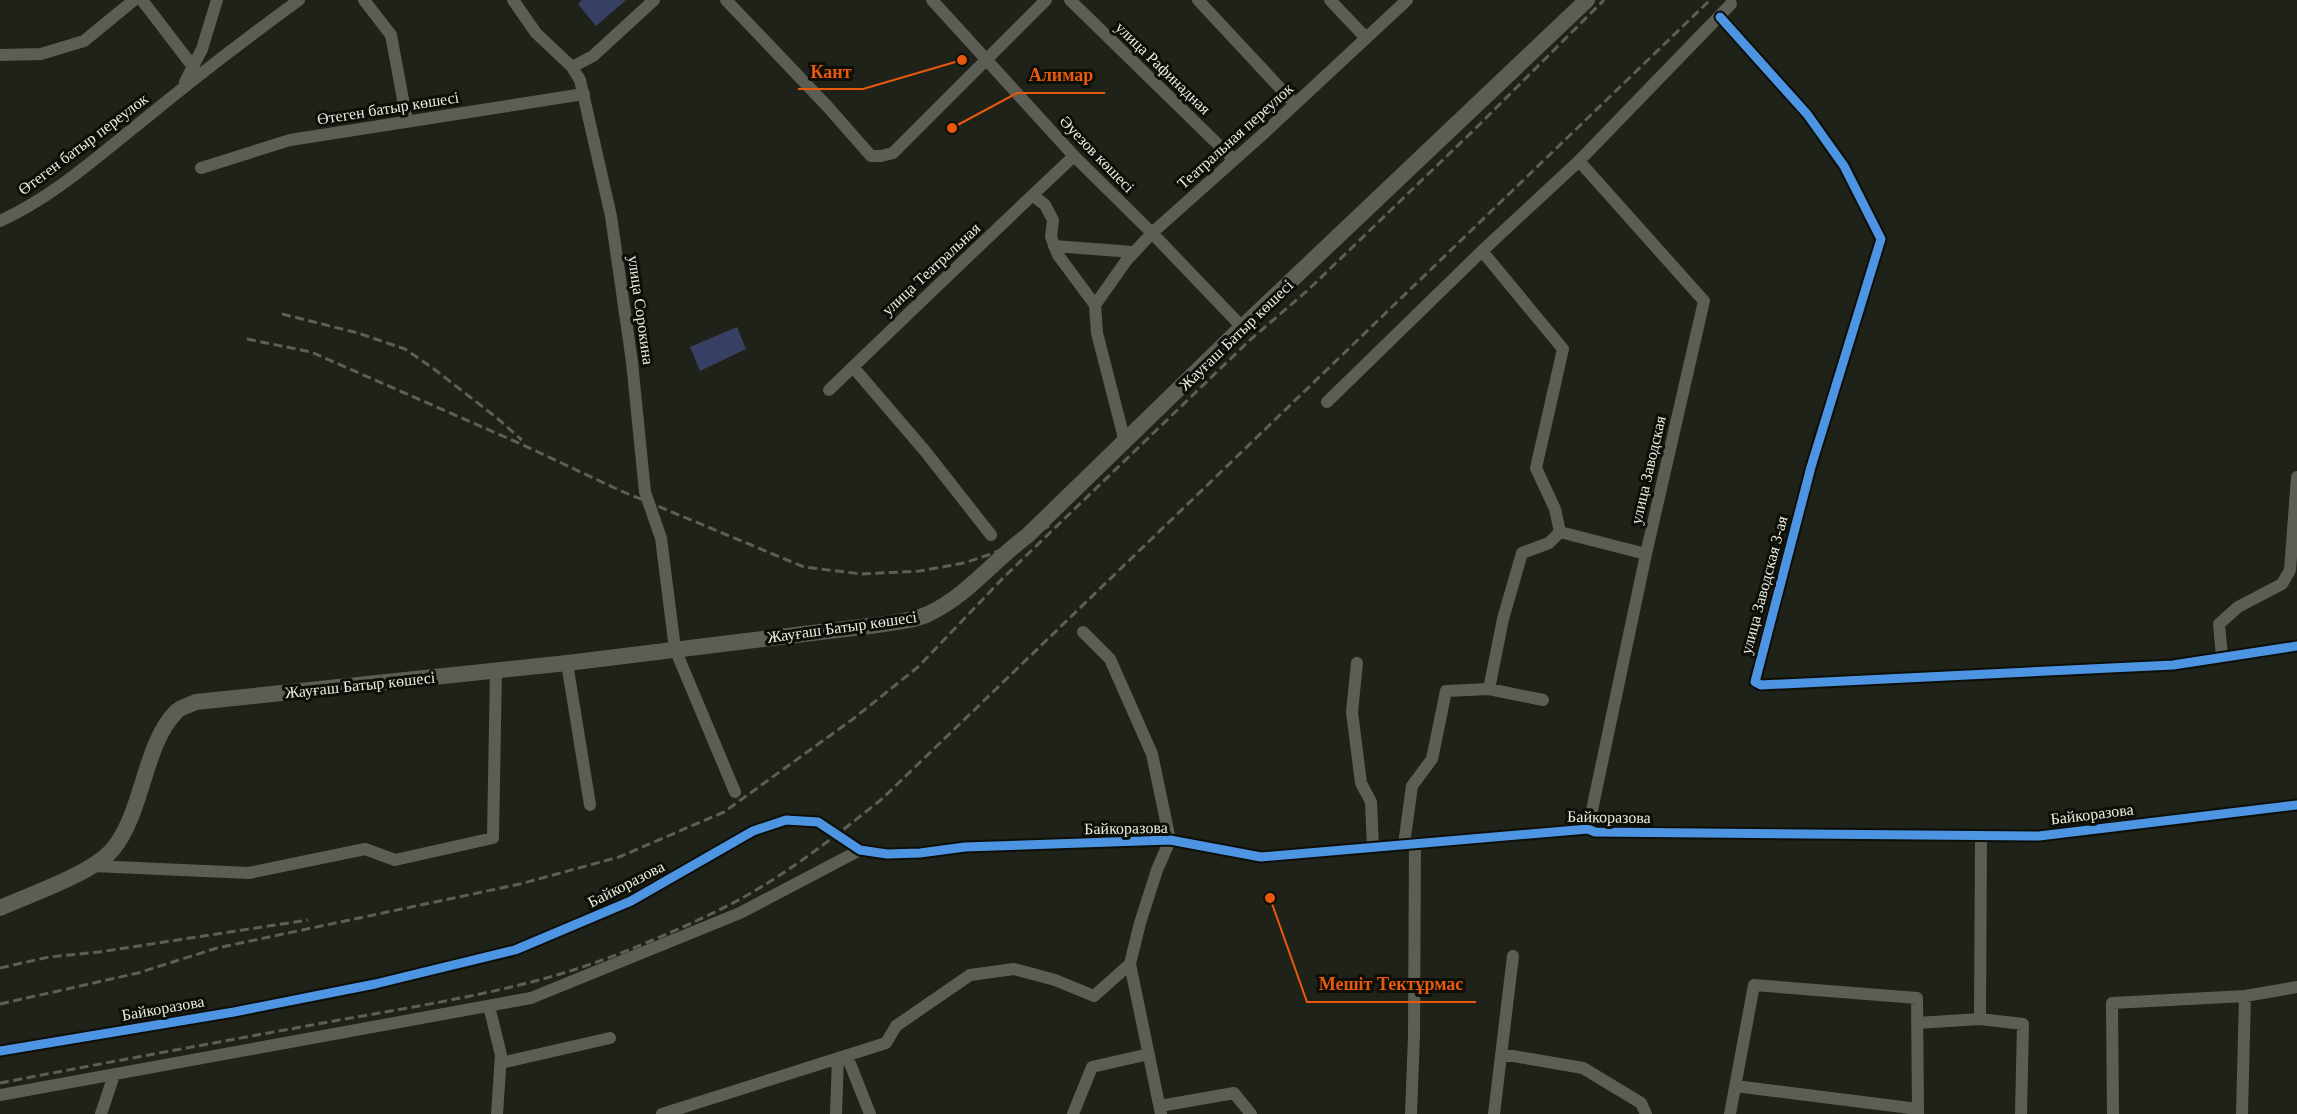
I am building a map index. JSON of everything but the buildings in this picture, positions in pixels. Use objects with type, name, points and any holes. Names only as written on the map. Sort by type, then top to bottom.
[{"type":"main road","name":"Жауғаш Батыр көшесі","points":[[0,908],[93,866],[113,849],[126,829],[164,727],[177,710],[196,702],[567,663],[878,625],[927,615],[967,590],[1003,554],[1027,536],[1587,0]]},
{"type":"street","points":[[0,55],[41,54],[84,41],[134,0]]},
{"type":"street","points":[[142,0],[194,68]]},
{"type":"street","points":[[182,88],[194,68],[211,26],[217,0]]},
{"type":"street","name":"Өтеген батыр переулок","points":[[0,221],[29,208],[64,184],[182,88],[299,0]]},
{"type":"street","points":[[364,0],[391,35],[407,122]]},
{"type":"street","name":"улица Сорокина","points":[[513,0],[536,33],[572,67],[580,80],[584,94],[611,216],[632,362],[645,492],[661,538],[675,649],[735,792]]},
{"type":"street","points":[[572,67],[593,56],[654,0]]},
{"type":"street","points":[[726,0],[827,106],[871,156],[894,153],[1046,0]]},
{"type":"street","name":"Әуезов көшесі","points":[[932,0],[1074,156],[1243,328]]},
{"type":"street","name":"улица Рафинадная","points":[[1070,0],[1234,160]]},
{"type":"street","points":[[1198,0],[1295,104]]},
{"type":"street","points":[[1330,0],[1366,38]]},
{"type":"street","name":"Театральная переулок","points":[[1095,305],[1133,252],[1152,233],[1407,0]]},
{"type":"street","points":[[1327,402],[1482,251],[1579,161],[1731,4]]},
{"type":"street","name":"улица Заводская 3-ая","points":[[1720,17],[1807,114],[1844,166],[1881,238],[1811,467],[1755,682],[1761,684],[2173,665],[2297,646]]},
{"type":"street","name":"Өтеген батыр көшесі","points":[[201,168],[290,140],[584,94]]},
{"type":"street","name":"улица Театральная","points":[[829,390],[1074,156]]},
{"type":"street","name":"улица Заводская","points":[[1579,161],[1704,301],[1646,554],[1588,829]]},
{"type":"street","points":[[1034,196],[1045,205],[1053,220],[1051,237],[1058,255],[1095,305],[1097,333],[1125,442]]},
{"type":"street","points":[[1054,246],[1133,252]]},
{"type":"street","points":[[1482,251],[1563,349],[1536,468],[1555,509],[1560,532]]},
{"type":"street","points":[[853,367],[925,451],[991,535]]},
{"type":"street","points":[[2222,657],[2219,624],[2238,607],[2283,584],[2290,570],[2297,477]]},
{"type":"street","points":[[1560,532],[1646,554]]},
{"type":"street","points":[[1489,689],[1503,620],[1522,553],[1549,543],[1560,532]]},
{"type":"street","points":[[1083,632],[1110,659],[1152,754],[1170,840],[1157,870],[1130,964],[1161,1110],[1234,1093],[1251,1114]]},
{"type":"street","points":[[567,663],[590,805]]},
{"type":"street","points":[[1358,663],[1352,712],[1361,783],[1371,802],[1373,847]]},
{"type":"street","points":[[93,866],[249,873],[365,849],[395,861],[493,838],[496,670]]},
{"type":"street","points":[[1411,1114],[1414,1035],[1409,843],[1412,786],[1432,759],[1446,691],[1489,689],[1543,700]]},
{"type":"street","name":"Байкоразова","points":[[0,1051],[234,1012],[375,984],[515,950],[631,901],[753,831],[786,820],[818,822],[860,850],[887,854],[965,848],[1170,840],[1261,857],[1588,829],[1595,832],[2039,836],[2297,805]]},
{"type":"street","points":[[1980,1019],[1981,835]]},
{"type":"street","points":[[0,1095],[531,998],[740,913],[860,850]]},
{"type":"street","points":[[1494,1114],[1514,956]]},
{"type":"street","points":[[662,1114],[886,1043],[896,1026],[970,975],[1014,969],[1055,980],[1094,996],[1130,964]]},
{"type":"street","points":[[1730,1114],[1735,1086],[1754,985],[1917,998],[1918,1112],[1735,1086]]},
{"type":"street","points":[[2113,1114],[2112,1003],[2245,996],[2297,987]]},
{"type":"street","points":[[2242,1114],[2245,996]]},
{"type":"street","points":[[489,1005],[501,1055],[497,1114]]},
{"type":"street","points":[[1917,1023],[1980,1019],[2023,1024],[2021,1114]]},
{"type":"street","points":[[501,1063],[610,1038]]},
{"type":"street","points":[[1074,1114],[1092,1067],[1149,1054]]},
{"type":"street","points":[[1501,1054],[1583,1068],[1641,1103],[1646,1114]]},
{"type":"street","points":[[836,1114],[842,1057]]},
{"type":"street","points":[[842,1057],[870,1114]]},
{"type":"street","points":[[101,1114],[114,1075]]},
{"type":"shaded area","points":[[582,0],[626,0],[596,26],[578,4]]},
{"type":"shaded area","points":[[737,327],[746,349],[700,371],[690,347]]},
{"type":"railway","points":[[0,1004],[138,973],[217,948],[520,884],[619,857],[724,812],[853,719],[918,667],[1004,577],[1250,340],[1308,290],[1477,127],[1604,0]]},
{"type":"railway","points":[[0,1083],[435,1003],[527,983],[597,962],[657,938],[760,888],[823,845],[883,798],[1710,0]]},
{"type":"railway","points":[[282,314],[358,333],[405,349],[434,369],[522,440]]},
{"type":"railway","points":[[247,339],[311,352],[521,444],[619,490],[804,567],[862,574],[920,571],[964,563],[991,554],[1049,526]]},
{"type":"railway","points":[[0,968],[49,957],[99,952],[308,920]]},
{"type":"cycle path","points":[[1720,17],[1807,114],[1844,166],[1881,239],[1811,467],[1755,682],[1761,685],[2173,665],[2297,646]]},
{"type":"cycle path","points":[[0,1051],[234,1012],[375,984],[515,950],[631,901],[753,831],[786,820],[818,822],[860,850],[887,854],[920,853],[965,847],[1170,840],[1261,857],[1588,829],[1595,832],[2039,836],[2297,805]]},
{"type":"place","name":"Кант","points":[[962,60]]},
{"type":"place","name":"Алимар","points":[[952,128]]},
{"type":"place","name":"Мешіт Тектұрмас","points":[[1270,898]]}]
